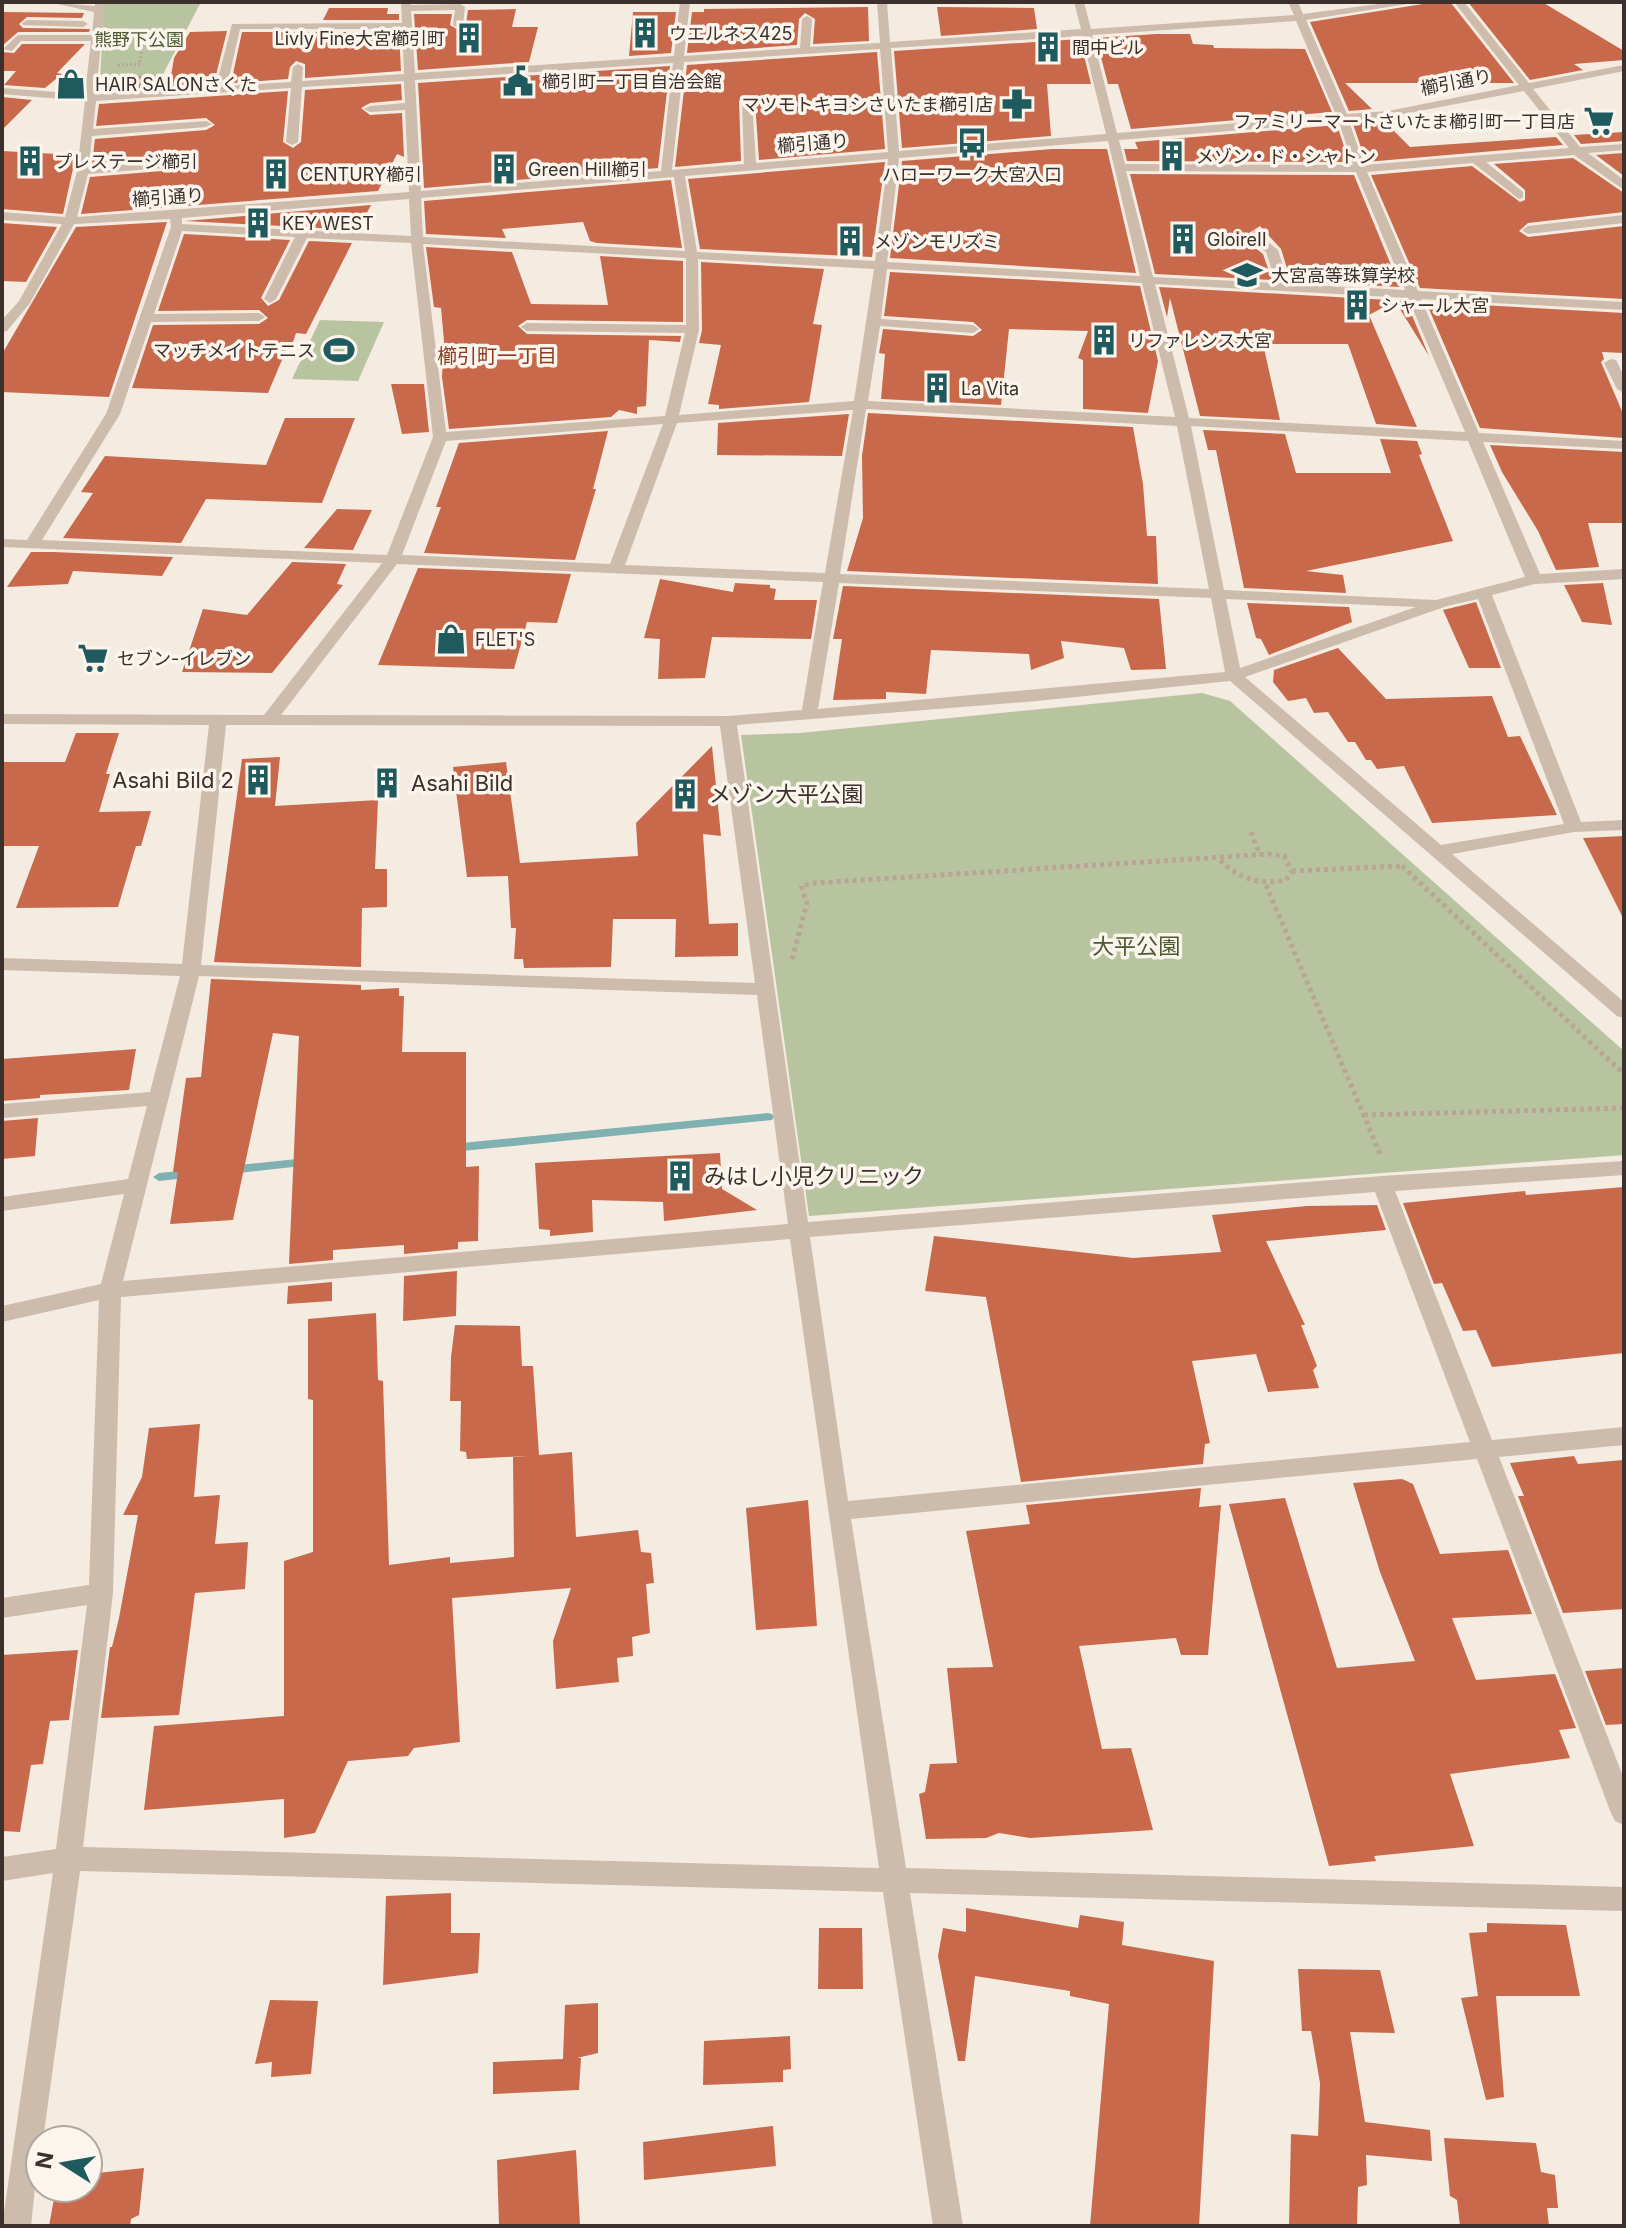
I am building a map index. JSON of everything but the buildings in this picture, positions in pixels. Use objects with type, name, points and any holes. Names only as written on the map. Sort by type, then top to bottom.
[{"type":"street","points":[[2,328],[24,303],[70,221],[83,171],[99,5],[53,2]]},
{"type":"street","points":[[809,716],[874,322],[894,155],[882,2]]},
{"type":"street","points":[[1079,2],[1183,423],[1234,676],[1455,863],[1624,1012]]},
{"type":"street","points":[[1293,2],[1343,118],[1360,169],[1534,579]]},
{"type":"street","points":[[2,91],[92,98],[1300,18],[1415,2]]},
{"type":"street","points":[[1459,2],[1577,151],[1624,186]]},
{"type":"street","points":[[271,717],[393,559],[440,437],[417,241],[406,4],[460,7],[458,25]]},
{"type":"street","points":[[616,569],[671,417],[692,329],[692,255],[673,173],[685,4]]},
{"type":"street","points":[[805,51],[807,19]]},
{"type":"street","points":[[1021,21],[1024,36]]},
{"type":"street","points":[[27,23],[97,24]]},
{"type":"street","points":[[221,89],[236,26],[407,26]]},
{"type":"street","points":[[8,49],[18,38],[96,38]]},
{"type":"street","points":[[292,142],[298,67]]},
{"type":"street","name":"櫛引通り","points":[[2,216],[70,221],[176,221],[416,194],[1388,114],[1624,68]]},
{"type":"street","points":[[747,101],[750,167]]},
{"type":"street","points":[[370,109],[412,106]]},
{"type":"street","points":[[88,133],[206,124]]},
{"type":"street","points":[[1120,167],[1360,169],[1624,147]]},
{"type":"street","points":[[1475,159],[1519,195]]},
{"type":"street","points":[[83,171],[174,164]]},
{"type":"street","points":[[2,227],[27,219]]},
{"type":"street","points":[[1528,230],[1624,219]]},
{"type":"street","points":[[32,544],[113,414],[176,221],[303,234],[417,241],[1624,306]]},
{"type":"street","points":[[1258,232],[1261,243],[1272,250],[1284,287]]},
{"type":"street","points":[[270,299],[303,234]]},
{"type":"street","points":[[145,318],[259,317]]},
{"type":"street","points":[[874,322],[973,329]]},
{"type":"street","points":[[527,327],[692,329]]},
{"type":"street","points":[[1611,363],[1624,389]]},
{"type":"street","points":[[440,437],[671,417],[861,405],[1624,445]]},
{"type":"street","points":[[2,543],[1442,603]]},
{"type":"street","points":[[2,719],[271,717],[728,721],[809,716],[1234,676],[1442,603],[1534,579],[1624,574]]},
{"type":"street","points":[[1483,593],[1574,827]]},
{"type":"street","points":[[16,2226],[68,1859],[101,1593],[110,1290],[191,970],[218,718]]},
{"type":"street","points":[[728,721],[838,1511],[948,2226]]},
{"type":"street","points":[[1440,851],[1574,827],[1624,825]]},
{"type":"street","points":[[2,964],[767,989]]},
{"type":"street","points":[[2,1111],[158,1098]]},
{"type":"street","points":[[2,1314],[110,1290],[800,1230],[1387,1183],[1624,1168]]},
{"type":"street","points":[[1387,1183],[1484,1450],[1624,1813]]},
{"type":"street","points":[[2,1204],[137,1185]]},
{"type":"street","points":[[838,1511],[1624,1436]]},
{"type":"street","points":[[2,1608],[101,1593]]},
{"type":"street","points":[[2,1869],[68,1859],[1624,1899]]},
{"type":"path","points":[[141,43],[164,42],[166,35],[143,36]]},
{"type":"path","points":[[1251,832],[1260,855]]},
{"type":"path","points":[[763,960],[794,959],[807,903],[801,886],[1260,855],[1284,856],[1292,871]]},
{"type":"path","points":[[1218,858],[1233,873],[1252,883],[1266,885],[1286,880],[1292,871]]},
{"type":"path","points":[[1292,871],[1455,863]]},
{"type":"path","points":[[1402,866],[1624,1074]]},
{"type":"path","points":[[1266,885],[1364,1115],[1387,1183]]},
{"type":"path","points":[[1364,1115],[1624,1108]]},
{"type":"green space","name":"熊野下公園","points":[[104,2],[200,4],[162,76],[100,80]]},
{"type":"green space","name":"マッチメイトテニス","points":[[320,320],[384,322],[358,381],[292,379]]},
{"type":"green space","name":"大平公園","points":[[1202,693],[1230,701],[1624,1051],[1624,1155],[809,1216],[741,735],[800,733]]},
{"type":"waterway","points":[[452,1148],[768,1117]]},
{"type":"waterway","points":[[230,1170],[307,1162]]},
{"type":"waterway","points":[[159,1177],[191,1174]]},
{"type":"place","name":"ウエルネス425","points":[[645,33]]},
{"type":"place","name":"Livly Fine大宮櫛引町","points":[[469,38]]},
{"type":"place","name":"間中ビル","points":[[1048,47]]},
{"type":"place","name":"櫛引町一丁目自治会館","points":[[518,81]]},
{"type":"place","name":"HAIR SALONさくた","points":[[71,84]]},
{"type":"place","name":"マツモトキヨシさいたま櫛引店","points":[[1017,104]]},
{"type":"place","name":"ファミリーマートさいたま櫛引町一丁目店","points":[[1599,121]]},
{"type":"place","name":"ハローワーク大宮入口","points":[[972,143]]},
{"type":"place","name":"メゾン・ド・シャトン","points":[[1172,156]]},
{"type":"place","name":"プレステージ櫛引","points":[[30,161]]},
{"type":"place","name":"Green Hill櫛引","points":[[504,169]]},
{"type":"place","name":"CENTURY櫛引","points":[[276,174]]},
{"type":"place","name":"KEY WEST","points":[[258,223]]},
{"type":"place","name":"GloireⅡ","points":[[1183,239]]},
{"type":"place","name":"メゾンモリズミ","points":[[850,241]]},
{"type":"place","name":"大宮高等珠算学校","points":[[1247,275]]},
{"type":"place","name":"シャール大宮","points":[[1357,305]]},
{"type":"place","name":"リファレンス大宮","points":[[1104,340]]},
{"type":"place","name":"マッチメイトテニス","points":[[339,350]]},
{"type":"place","name":"La Vita","points":[[937,388]]},
{"type":"place","name":"FLET'S","points":[[451,639]]},
{"type":"place","name":"セブン-イレブン","points":[[93,658]]},
{"type":"place","name":"Asahi Bild 2","points":[[258,780]]},
{"type":"place","name":"Asahi Bild","points":[[387,783]]},
{"type":"place","name":"メゾン大平公園","points":[[685,794]]},
{"type":"place","name":"みはし小児クリニック","points":[[680,1176]]},
{"type":"district","name":"櫛引町一丁目","points":[[497,356]]}]
